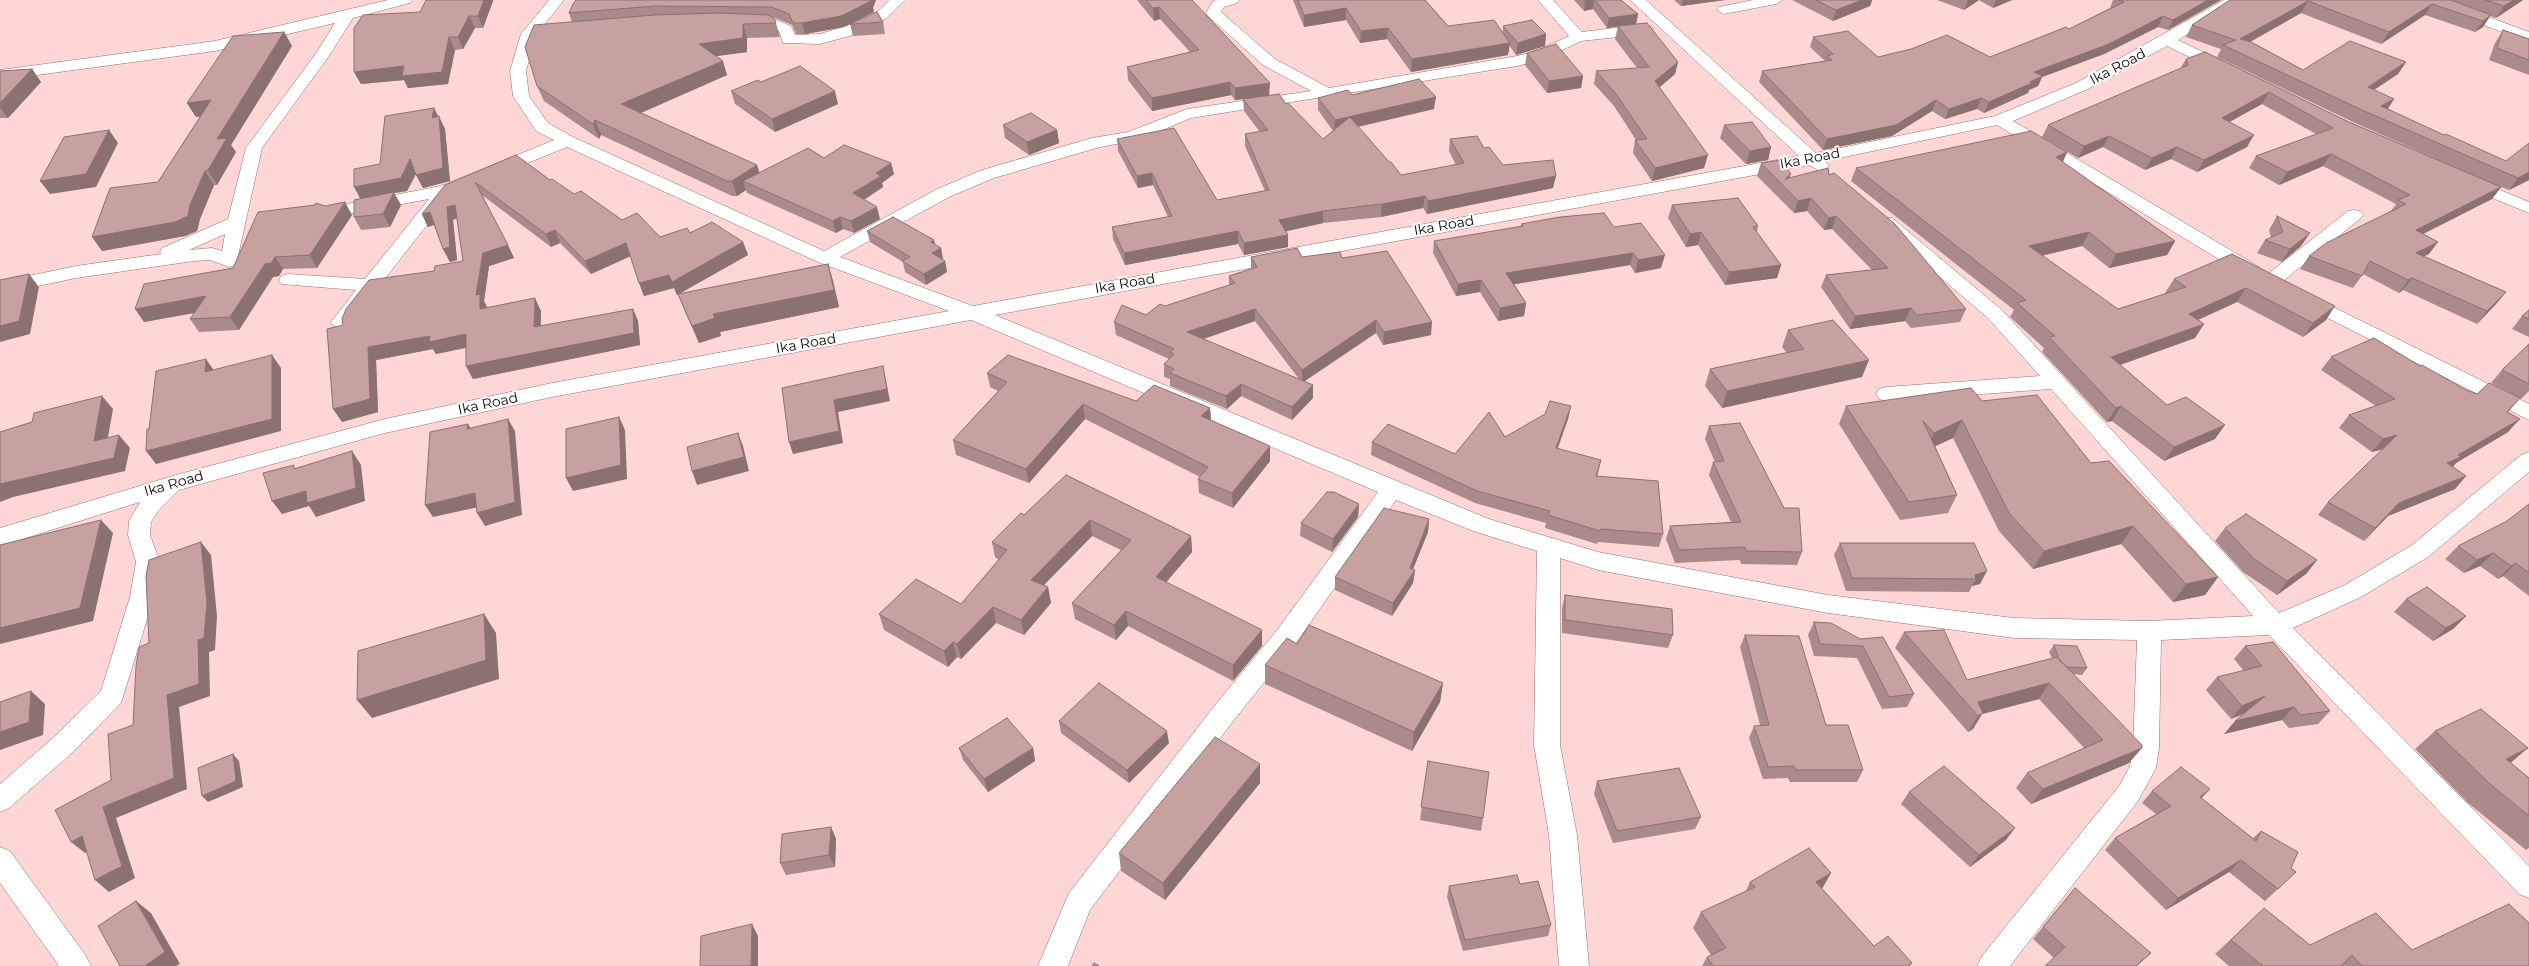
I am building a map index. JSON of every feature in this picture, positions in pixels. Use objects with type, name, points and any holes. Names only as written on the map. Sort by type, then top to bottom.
[{"type":"street","points":[[0,76],[215,46],[405,0]]},
{"type":"street","points":[[557,0],[529,34],[518,71],[521,96],[542,127],[567,141],[825,258],[970,312],[1392,489],[1481,525],[1598,561],[1828,604],[2014,628],[2149,631],[2275,625],[2353,591],[2420,551],[2529,460]]},
{"type":"street","points":[[730,22],[774,24],[786,29],[788,40],[820,39],[848,32],[867,24],[882,15],[898,0]]},
{"type":"street","points":[[1232,0],[1218,4],[1213,13],[1269,62],[1327,93]]},
{"type":"street","points":[[1545,0],[1578,37]]},
{"type":"street","points":[[1637,0],[1836,180]]},
{"type":"street","points":[[1724,10],[1776,0]]},
{"type":"street","name":"Ika Road","points":[[0,537],[176,483],[385,426],[552,390],[861,335],[970,312],[1812,159],[2000,120],[2082,86],[2167,40],[2234,0]]},
{"type":"street","points":[[2429,0],[2529,37]]},
{"type":"street","points":[[0,288],[76,272],[212,254],[229,261],[249,162],[254,148],[324,53],[347,15]]},
{"type":"street","points":[[825,258],[944,193],[988,174],[1098,142],[1132,136],[1187,114],[1327,93],[1532,58],[1562,47],[1578,37],[1666,27]]},
{"type":"street","points":[[529,34],[552,32]]},
{"type":"street","points":[[2167,40],[2237,74]]},
{"type":"street","points":[[2000,120],[2223,256],[2529,413]]},
{"type":"street","points":[[332,212],[446,190],[567,141]]},
{"type":"street","points":[[2458,177],[2529,208]]},
{"type":"street","points":[[341,322],[446,190]]},
{"type":"street","points":[[1872,210],[1995,314],[2275,625],[2529,885]]},
{"type":"street","points":[[2271,281],[2354,215]]},
{"type":"street","points":[[148,262],[237,222]]},
{"type":"street","points":[[288,280],[369,285]]},
{"type":"street","points":[[1886,394],[2056,382]]},
{"type":"street","points":[[0,800],[62,746],[112,696],[142,597],[148,562],[139,535],[140,522],[150,505],[176,483]]},
{"type":"street","points":[[1054,966],[1079,902],[1220,718],[1287,636],[1392,489]]},
{"type":"street","points":[[1549,547],[1547,745],[1563,834],[1574,966]]},
{"type":"street","points":[[1992,966],[2129,793],[2143,768],[2146,748],[2149,631]]},
{"type":"street","points":[[0,860],[76,966]]},
{"type":"building","points":[[426,0],[484,0],[478,16],[469,16],[458,37],[449,37],[442,72],[402,76],[404,66],[354,72],[354,28],[363,15],[420,12]]},
{"type":"building","points":[[576,0],[871,1],[841,16],[802,23],[793,23],[789,14],[771,7],[655,6],[569,13]]},
{"type":"building","points":[[1146,0],[1192,0],[1270,83],[1235,88],[1230,82],[1152,98],[1127,67],[1199,50],[1159,7],[1153,8]]},
{"type":"building","points":[[1298,0],[1425,0],[1448,26],[1494,20],[1510,43],[1412,59],[1388,28],[1361,31],[1346,8],[1304,15]]},
{"type":"building","points":[[1595,0],[1621,0],[1638,14],[1609,18]]},
{"type":"building","points":[[1816,0],[1862,0],[1836,10]]},
{"type":"building","points":[[2119,0],[2208,0],[2173,20],[2163,16],[2109,44],[2034,72],[2043,76],[2030,82],[2032,83],[1989,102],[1981,98],[1949,109],[1936,100],[1896,125],[1827,139],[1762,71],[1832,60],[1827,56],[1833,54],[1813,37],[1848,31],[1878,57],[1911,49],[1947,35],[1990,57],[2066,27],[2069,29],[2124,2]]},
{"type":"building","points":[[2230,0],[2451,0],[2491,15],[2483,21],[2432,4],[2389,32],[2308,1],[2240,39],[2251,42],[2303,70],[2350,41],[2406,62],[2368,87],[2394,99],[2381,106],[2506,161],[2529,143],[2529,172],[2518,178],[2362,110],[2223,45],[2236,40],[2192,25]]},
{"type":"building","points":[[2486,0],[2514,0],[2504,6]]},
{"type":"building","points":[[877,12],[883,22],[850,24]]},
{"type":"building","points":[[718,13],[768,15],[774,18],[776,23],[743,24],[743,38],[699,44],[723,61],[621,104],[757,165],[732,181],[727,181],[595,120],[593,124],[537,86],[525,47],[534,25],[654,15]]},
{"type":"building","points":[[1532,20],[1546,34],[1518,43],[1503,26]]},
{"type":"building","points":[[1647,23],[1678,62],[1655,81],[1708,155],[1655,168],[1635,140],[1647,139],[1616,94],[1596,71],[1649,67],[1618,26]]},
{"type":"building","points":[[2503,30],[2529,39],[2529,60],[2497,48]]},
{"type":"building","points":[[284,32],[217,139],[227,138],[208,170],[205,171],[190,205],[188,216],[175,222],[92,237],[110,188],[158,182],[211,100],[187,103],[233,36]]},
{"type":"building","points":[[1556,44],[1583,76],[1549,81],[1527,53]]},
{"type":"building","points":[[2205,52],[2349,122],[2501,187],[2416,230],[2438,242],[2416,253],[2506,292],[2487,311],[2412,278],[2408,280],[2370,261],[2362,276],[2309,256],[2326,243],[2406,204],[2398,200],[2410,195],[2331,154],[2287,172],[2256,156],[2333,128],[2269,92],[2222,118],[2254,135],[2204,160],[2177,147],[2152,158],[2109,136],[2084,146],[2048,125],[2188,65],[2186,59]]},
{"type":"building","points":[[800,66],[835,91],[772,119],[731,91],[758,80],[761,82]]},
{"type":"building","points":[[32,69],[0,103],[0,71]]},
{"type":"building","points":[[1419,79],[1436,97],[1335,120],[1318,98],[1348,90],[1352,95]]},
{"type":"building","points":[[1279,94],[1286,104],[1288,103],[1323,139],[1350,117],[1401,175],[1464,163],[1450,139],[1477,136],[1484,148],[1489,147],[1503,165],[1553,160],[1556,176],[1428,201],[1425,196],[1382,204],[1323,211],[1279,220],[1288,235],[1244,243],[1238,231],[1124,253],[1112,227],[1172,216],[1152,173],[1137,176],[1117,139],[1174,128],[1217,200],[1269,190],[1245,134],[1268,130],[1243,99]]},
{"type":"building","points":[[434,108],[432,118],[439,116],[443,168],[416,175],[410,159],[401,178],[354,187],[354,169],[380,164],[385,116]]},
{"type":"building","points":[[1031,113],[1057,130],[1027,142],[1003,125]]},
{"type":"building","points":[[1752,122],[1771,147],[1750,151],[1724,125]]},
{"type":"building","points":[[109,130],[86,174],[40,181],[64,137]]},
{"type":"building","points":[[2031,131],[2067,152],[2056,157],[2175,241],[2116,254],[2089,232],[2029,246],[2118,309],[2186,287],[2174,279],[2232,254],[2335,306],[2313,323],[2246,288],[2189,314],[2204,324],[2111,357],[2167,405],[2186,397],[2225,425],[2174,447],[2121,406],[2116,408],[2049,337],[2055,336],[2017,303],[2026,300],[1856,168]]},
{"type":"building","points":[[844,145],[891,163],[876,173],[881,176],[853,193],[877,207],[851,221],[840,217],[833,221],[743,181],[808,148],[824,158]]},
{"type":"building","points":[[516,155],[550,180],[552,179],[574,194],[581,191],[622,220],[637,213],[660,237],[687,228],[690,233],[712,222],[743,242],[672,282],[669,275],[639,283],[626,243],[585,261],[555,230],[546,234],[475,182],[508,245],[483,253],[476,295],[480,294],[480,309],[535,298],[534,327],[633,309],[634,333],[466,366],[466,334],[429,342],[430,336],[368,347],[370,399],[333,409],[327,329],[343,325],[342,319],[346,309],[369,280],[434,271],[435,266],[463,261],[455,205],[447,207],[450,247],[443,249],[430,212],[422,214],[445,185]]},
{"type":"building","points":[[1781,160],[1791,174],[1785,179],[1828,168],[1829,175],[1834,173],[1895,224],[1966,309],[1917,315],[1911,308],[1855,316],[1826,275],[1888,268],[1836,216],[1829,218],[1811,198],[1798,201],[1761,163]]},
{"type":"building","points":[[394,192],[383,214],[354,217],[354,200]]},
{"type":"building","points":[[1738,198],[1758,226],[1753,227],[1781,265],[1729,272],[1701,232],[1690,234],[1672,205]]},
{"type":"building","points":[[345,202],[310,255],[275,257],[271,263],[265,264],[230,317],[190,319],[206,296],[135,309],[144,284],[233,268],[258,212],[315,205],[316,203],[325,206]]},
{"type":"building","points":[[1604,213],[1614,227],[1641,223],[1665,255],[1638,260],[1633,253],[1506,273],[1526,303],[1500,308],[1481,280],[1458,284],[1434,241],[1523,226],[1521,224],[1560,217]]},
{"type":"building","points":[[2277,216],[2310,233],[2290,249],[2265,240],[2283,232]]},
{"type":"building","points":[[893,217],[934,240],[931,242],[941,248],[932,253],[945,261],[924,274],[902,261],[910,257],[867,231]]},
{"type":"building","points":[[1297,248],[1302,257],[1340,252],[1342,258],[1387,251],[1432,322],[1384,332],[1376,320],[1302,370],[1255,309],[1187,332],[1313,385],[1292,407],[1241,384],[1226,396],[1170,373],[1174,369],[1164,364],[1174,354],[1170,352],[1174,349],[1114,322],[1122,305],[1146,315],[1160,304],[1165,306],[1235,283],[1229,276],[1257,267],[1251,257]]},
{"type":"building","points":[[828,264],[834,290],[713,314],[715,318],[692,326],[678,294]]},
{"type":"building","points":[[29,274],[19,321],[0,326],[0,280]]},
{"type":"building","points":[[2529,310],[2529,319],[2522,316]]},
{"type":"building","points":[[1833,320],[1869,360],[1727,391],[1710,369],[1804,349],[1788,330]]},
{"type":"building","points":[[2374,338],[2420,366],[2422,365],[2466,390],[2477,394],[2489,383],[2520,398],[2507,412],[2520,419],[2458,455],[2461,457],[2447,463],[2466,476],[2399,503],[2375,528],[2328,502],[2397,435],[2383,439],[2349,415],[2395,399],[2331,357]]},
{"type":"building","points":[[2529,344],[2529,384],[2502,370]]},
{"type":"building","points":[[272,355],[272,419],[146,451],[147,429],[149,429],[156,371],[206,359],[205,372]]},
{"type":"building","points":[[1008,355],[1136,401],[1154,385],[1210,408],[1201,416],[1270,446],[1232,493],[1198,479],[1208,467],[1083,404],[1026,469],[953,440],[1007,382],[987,373]]},
{"type":"building","points":[[883,366],[887,389],[834,400],[839,431],[789,442],[782,388]]},
{"type":"building","points":[[1971,388],[1982,401],[2037,395],[2091,463],[2109,461],[2218,577],[2186,584],[2133,526],[2044,551],[2009,513],[1962,420],[1934,433],[1923,421],[1957,495],[1909,502],[1846,406]]},
{"type":"building","points":[[102,396],[94,441],[119,435],[114,458],[0,484],[0,432],[32,422],[34,413]]},
{"type":"building","points":[[1550,401],[1571,406],[1556,448],[1601,460],[1596,476],[1658,481],[1663,534],[1601,529],[1600,531],[1548,515],[1550,511],[1477,491],[1372,442],[1388,424],[1455,454],[1489,412],[1505,437],[1545,414]]},
{"type":"building","points":[[619,417],[621,465],[566,478],[566,429]]},
{"type":"building","points":[[508,419],[515,502],[477,513],[475,493],[425,505],[430,432],[468,424],[467,429]]},
{"type":"building","points":[[1740,423],[1784,508],[1799,508],[1802,552],[1746,551],[1745,547],[1679,550],[1670,526],[1741,522],[1713,462],[1724,461],[1709,426]]},
{"type":"building","points":[[738,433],[744,457],[692,471],[687,447]]},
{"type":"building","points":[[352,451],[356,488],[307,503],[306,491],[272,501],[263,473],[294,465],[294,469]]},
{"type":"building","points":[[1066,475],[1191,536],[1156,577],[1262,630],[1233,665],[1126,611],[1114,625],[1072,603],[1131,540],[1090,520],[1031,580],[1048,587],[1021,620],[993,607],[957,644],[953,642],[944,651],[879,614],[916,579],[961,604],[1007,550],[992,542],[1021,513],[1024,515]]},
{"type":"building","points":[[1327,492],[1334,492],[1359,504],[1333,539],[1301,523]]},
{"type":"building","points":[[2529,504],[2529,573],[2516,563],[2511,566],[2493,553],[2477,560],[2458,546],[2507,521]]},
{"type":"building","points":[[1384,508],[1429,519],[1410,568],[1415,570],[1393,603],[1335,577]]},
{"type":"building","points":[[2246,514],[2317,560],[2287,581],[2254,559],[2225,528]]},
{"type":"building","points":[[101,520],[80,608],[0,628],[0,545]]},
{"type":"building","points":[[201,542],[207,603],[204,638],[198,640],[199,684],[167,695],[174,778],[103,807],[122,866],[95,880],[82,836],[71,842],[55,810],[111,780],[108,734],[133,725],[136,666],[139,647],[149,643],[146,576],[149,560]]},
{"type":"building","points":[[1840,543],[1974,543],[1987,571],[1975,575],[1976,579],[1852,578]]},
{"type":"building","points":[[2427,587],[2466,616],[2446,628],[2406,599]]},
{"type":"building","points":[[1565,595],[1672,609],[1673,635],[1565,620]]},
{"type":"building","points":[[484,614],[486,660],[357,700],[358,651]]},
{"type":"building","points":[[1814,622],[1831,623],[1860,639],[1883,637],[1914,694],[1889,697],[1863,646],[1820,644]]},
{"type":"building","points":[[1309,625],[1443,683],[1414,732],[1265,665],[1287,638],[1297,644]]},
{"type":"building","points":[[1944,630],[1967,680],[2057,657],[2142,745],[2142,748],[2043,789],[2027,773],[2103,740],[2049,683],[1978,702],[1983,713],[1978,716],[1904,632]]},
{"type":"building","points":[[1745,635],[1799,636],[1826,725],[1848,725],[1863,770],[1796,770],[1794,766],[1768,767],[1754,726],[1769,725]]},
{"type":"building","points":[[2273,642],[2330,711],[2300,715],[2294,707],[2235,721],[2265,696],[2242,706],[2217,677],[2262,666],[2245,646]]},
{"type":"building","points":[[2054,645],[2077,646],[2087,668],[2067,667],[2059,660]]},
{"type":"building","points":[[1099,683],[1167,731],[1127,770],[1059,721]]},
{"type":"building","points":[[31,691],[29,722],[0,732],[0,702]]},
{"type":"building","points":[[2481,709],[2528,748],[2506,759],[2529,778],[2529,816],[2490,784],[2435,731]]},
{"type":"building","points":[[1007,718],[1033,748],[984,779],[959,748]]},
{"type":"building","points":[[1215,737],[1260,764],[1163,883],[1119,853]]},
{"type":"building","points":[[233,754],[236,781],[202,796],[198,768]]},
{"type":"building","points":[[1428,761],[1489,772],[1483,818],[1421,807]]},
{"type":"building","points":[[1944,766],[2015,828],[1979,855],[1909,792]]},
{"type":"building","points":[[2181,767],[2210,789],[2200,797],[2256,841],[2261,831],[2298,852],[2291,868],[2296,872],[2278,889],[2241,860],[2178,898],[2115,838],[2171,806],[2152,791]]},
{"type":"building","points":[[1679,768],[1701,817],[1617,831],[1597,781]]},
{"type":"building","points":[[831,827],[829,855],[780,863],[782,834]]},
{"type":"building","points":[[1809,848],[1831,873],[1816,882],[1874,946],[1888,936],[1912,963],[1908,966],[1713,966],[1707,957],[1726,948],[1701,912],[1755,887],[1750,882]]},
{"type":"building","points":[[1517,875],[1520,884],[1538,881],[1551,925],[1465,940],[1449,886]]},
{"type":"building","points":[[2075,888],[2151,953],[2136,966],[2045,966],[2065,947],[2043,927]]},
{"type":"building","points":[[136,901],[165,952],[145,966],[120,966],[98,926]]},
{"type":"building","points":[[2509,904],[2529,923],[2529,966],[2362,966],[2352,955],[2341,966],[2263,966],[2231,940],[2264,908],[2310,945],[2376,913],[2412,950]]},
{"type":"building","points":[[752,924],[751,966],[700,966],[701,936]]},
{"type":"building","points":[[1094,963],[1099,966],[1092,966]]}]
